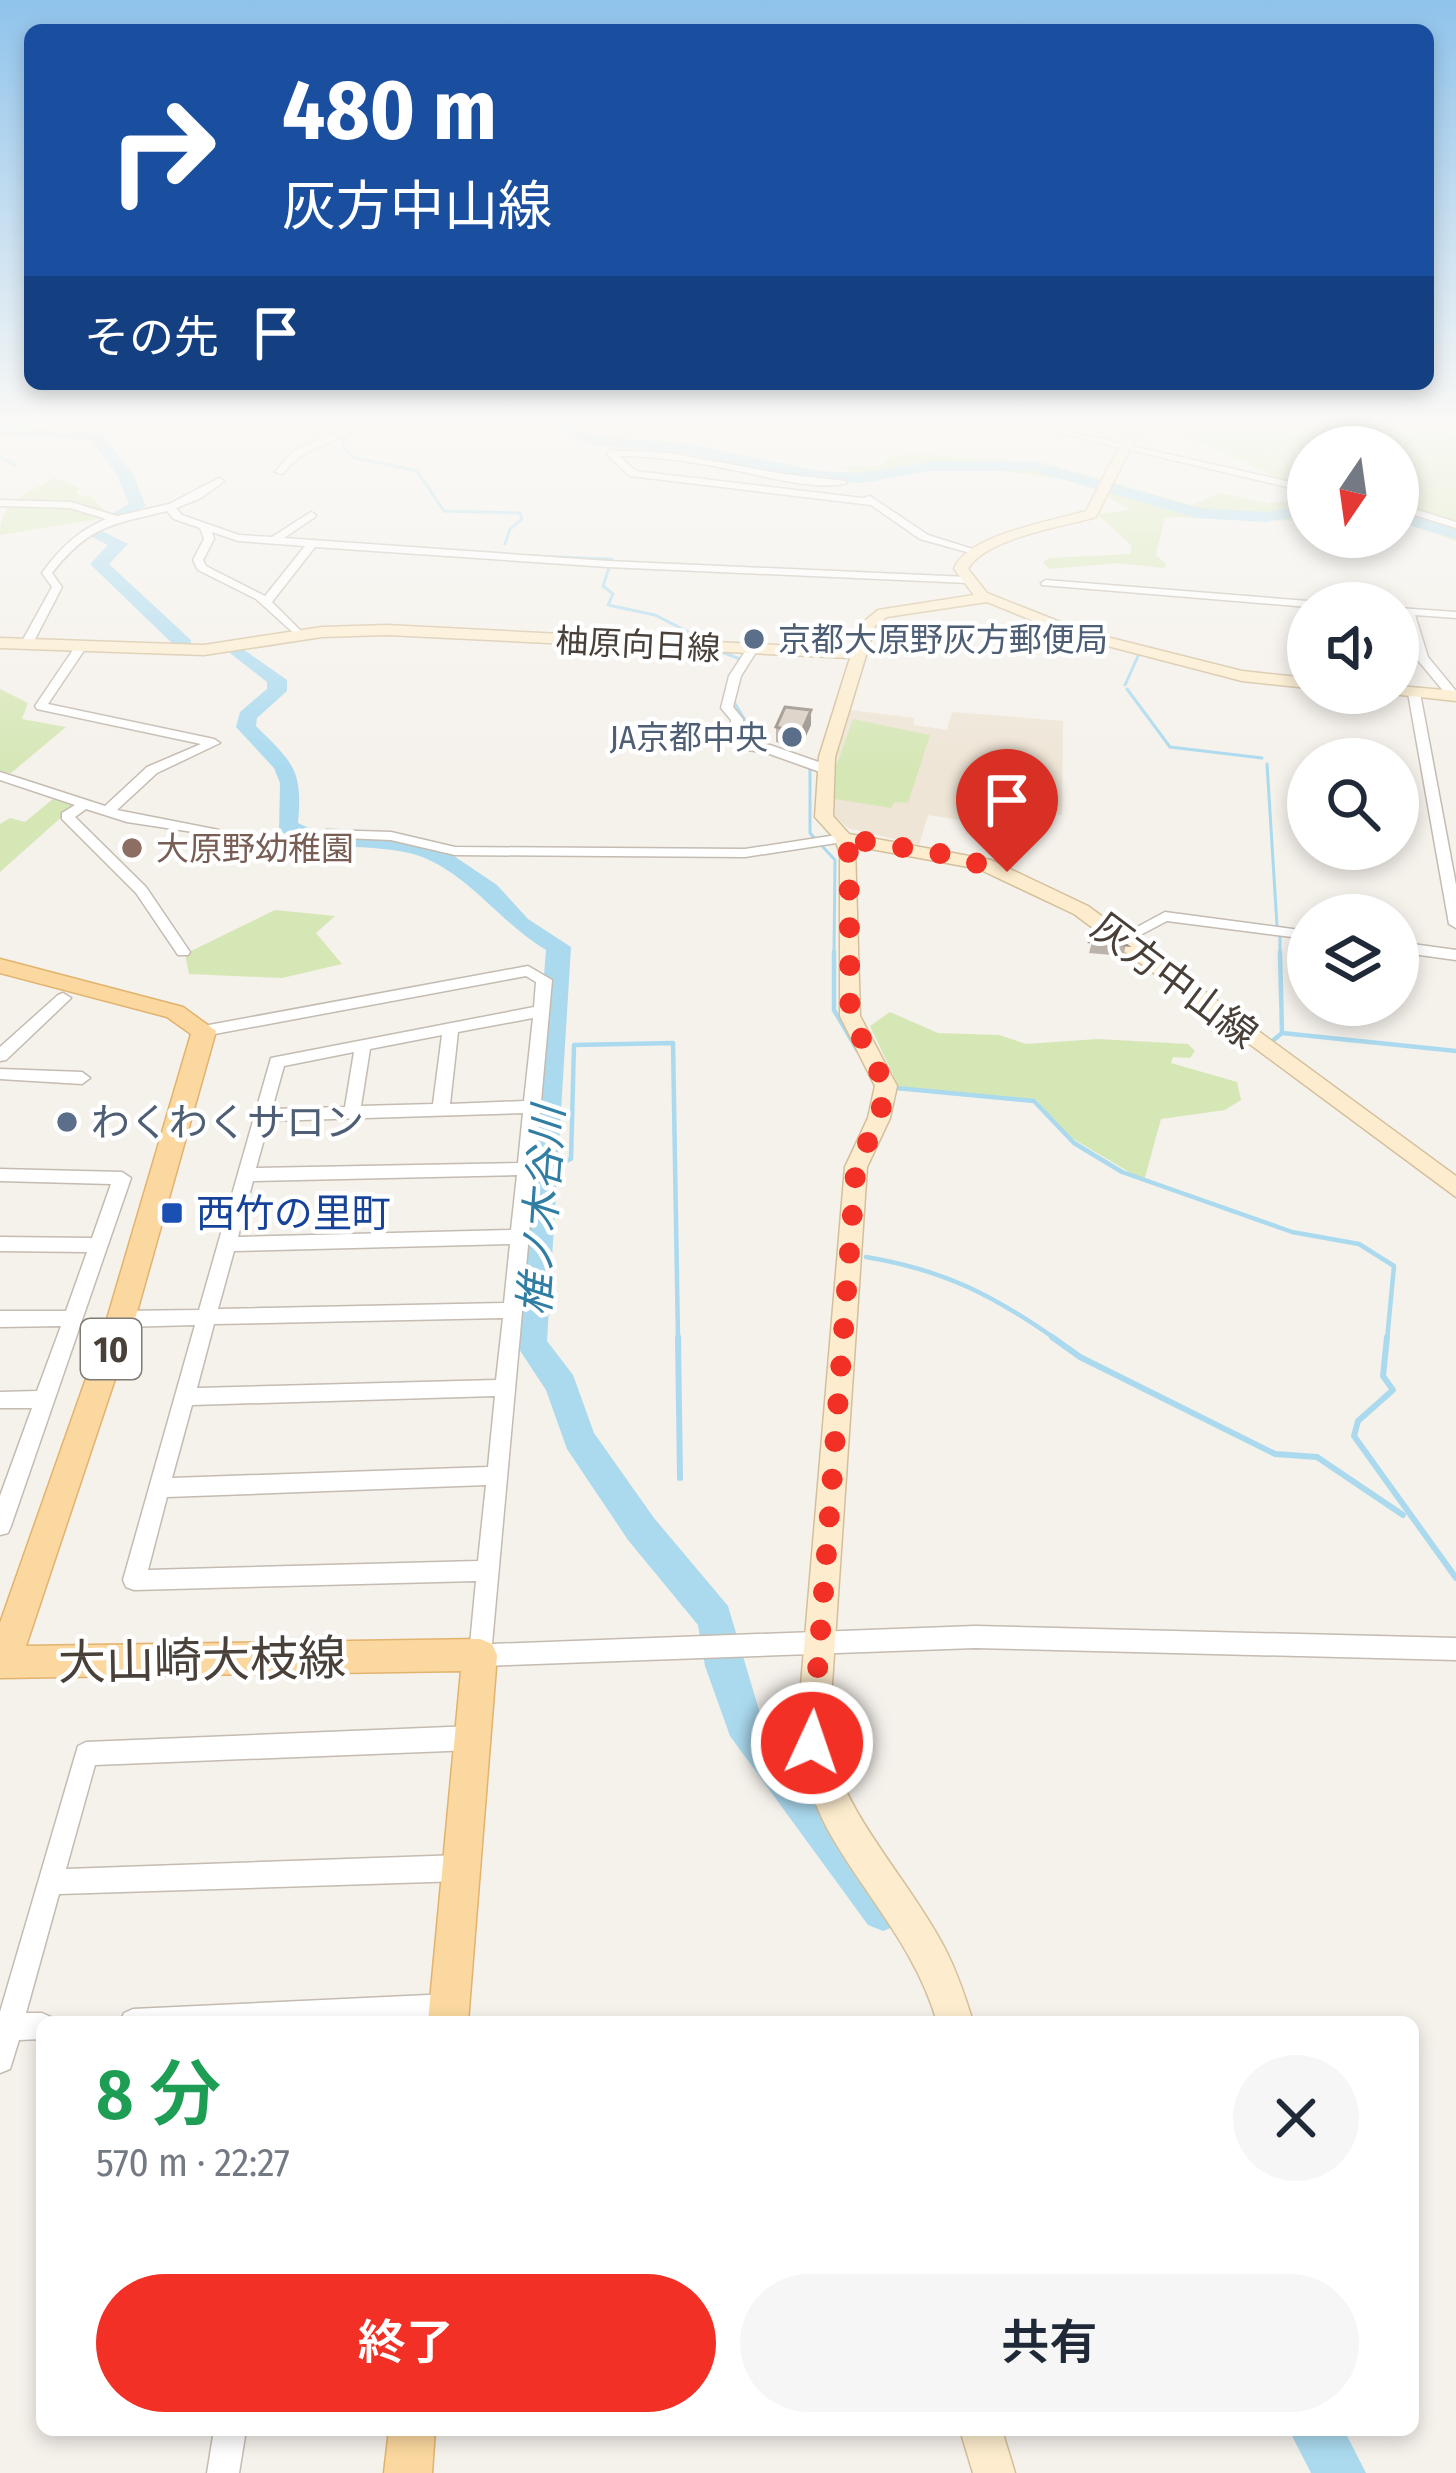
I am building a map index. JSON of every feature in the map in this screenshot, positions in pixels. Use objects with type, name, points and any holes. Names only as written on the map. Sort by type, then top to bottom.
[{"type":"main road","points":[[1015,538],[974,551],[961,569],[983,597],[1078,634],[1219,671],[1287,680]]},
{"type":"main road","points":[[953,2016],[938,1963],[844,1824],[816,1768],[812,1743],[856,1167],[886,1100],[882,1074],[850,1016],[849,854],[843,838],[824,817],[825,769],[868,624],[879,614],[983,597]]},
{"type":"main road","name":"柚原向日線","points":[[0,643],[221,649],[298,634],[429,631],[859,654]]},
{"type":"main road","points":[[1419,693],[1455,696]]},
{"type":"main road","name":"灰方中山線","points":[[843,838],[949,855],[1007,872],[1067,901],[1456,1188]]},
{"type":"main road","points":[[0,966],[175,1012],[205,1031]]},
{"type":"main road","points":[[0,981],[163,1026],[205,1031]]},
{"type":"main road","name":"大山崎大枝線","points":[[205,1031],[122,1319],[1,1666],[480,1655]]},
{"type":"main road","points":[[449,2015],[480,1655]]},
{"type":"main road","points":[[408,2473],[411,2436]]},
{"type":"main road","points":[[983,2436],[994,2473]]},
{"type":"street","points":[[26,645],[57,587],[47,573],[75,538]]},
{"type":"street","points":[[209,538],[198,560],[202,568],[266,602],[298,634]]},
{"type":"street","points":[[260,538],[612,564],[968,580]]},
{"type":"street","points":[[273,541],[277,538]]},
{"type":"street","points":[[929,538],[974,551]]},
{"type":"street","points":[[266,602],[312,544]]},
{"type":"street","points":[[1046,583],[1287,602]]},
{"type":"street","points":[[1419,612],[1456,615]]},
{"type":"street","points":[[81,646],[41,706],[214,743],[152,770],[108,811]]},
{"type":"street","points":[[752,649],[738,664],[729,695],[728,708],[739,726],[737,745],[766,748],[825,769]]},
{"type":"street","points":[[1419,651],[1455,696]]},
{"type":"street","points":[[1411,714],[1456,924]]},
{"type":"street","points":[[0,776],[108,811],[214,832]]},
{"type":"street","points":[[85,804],[68,816],[142,890],[183,952]]},
{"type":"street","points":[[326,834],[391,836],[455,850],[728,853],[843,838]]},
{"type":"street","points":[[1122,939],[1165,916],[1287,932]]},
{"type":"street","points":[[1419,950],[1456,955]]},
{"type":"street","points":[[205,1031],[528,971],[544,980],[480,1655],[975,1637],[1456,1649]]},
{"type":"street","points":[[0,1056],[63,998]]},
{"type":"street","points":[[488,1571],[134,1580],[278,1062],[541,1012]]},
{"type":"street","points":[[441,1109],[451,1028]]},
{"type":"street","points":[[352,1112],[363,1045]]},
{"type":"street","points":[[0,1074],[82,1078]]},
{"type":"street","points":[[262,1114],[532,1107]]},
{"type":"street","points":[[246,1175],[526,1169]]},
{"type":"street","points":[[0,1174],[122,1178],[45,1399],[7,1489],[0,1526]]},
{"type":"street","points":[[227,1244],[520,1237]]},
{"type":"street","points":[[0,1244],[99,1245]]},
{"type":"street","points":[[122,1319],[513,1310]]},
{"type":"street","points":[[0,1319],[73,1318]]},
{"type":"street","points":[[184,1397],[505,1388]]},
{"type":"street","points":[[0,1400],[45,1399]]},
{"type":"street","points":[[159,1488],[497,1476]]},
{"type":"street","points":[[0,2059],[86,1754],[473,1738]]},
{"type":"street","points":[[50,1882],[461,1868]]},
{"type":"street","points":[[402,2016],[449,2015]]},
{"type":"street","points":[[9,2027],[36,2026]]},
{"type":"street","points":[[223,2473],[229,2436]]},
{"type":"shaded area","points":[[850,710],[914,718],[914,725],[947,730],[952,712],[1063,721],[1062,815],[965,811],[960,820],[928,815],[919,845],[848,828],[827,809],[835,745]]},
{"type":"green space","points":[[1124,538],[1160,538],[1156,555],[1167,565],[1118,563],[1049,569],[1043,562],[1049,558],[1130,554],[1132,546]]},
{"type":"green space","points":[[0,689],[28,703],[22,719],[66,727],[11,773],[0,771]]},
{"type":"green space","points":[[853,719],[930,735],[908,803],[895,802],[891,808],[835,799],[836,767]]},
{"type":"green space","points":[[53,799],[74,806],[0,872],[0,824],[10,818],[25,822]]},
{"type":"green space","points":[[275,910],[335,916],[316,933],[342,964],[282,978],[189,974],[185,954]]},
{"type":"green space","points":[[890,1012],[938,1033],[999,1035],[1026,1044],[1098,1039],[1188,1044],[1195,1051],[1190,1058],[1173,1057],[1171,1063],[1237,1082],[1241,1100],[1225,1110],[1161,1119],[1144,1181],[1060,1131],[1037,1100],[900,1089],[870,1026]]},
{"type":"building","points":[[785,707],[811,710],[801,733],[776,727]]},
{"type":"building","points":[[1109,933],[1126,945],[1092,942]]},
{"type":"waterway","name":"椎ノ木谷川","points":[[106,538],[119,544],[99,564],[184,644]]},
{"type":"waterway","points":[[505,544],[507,538]]},
{"type":"waterway","points":[[530,556],[612,559],[603,586],[613,594],[608,605],[655,615],[710,643]]},
{"type":"waterway","points":[[722,652],[740,659]]},
{"type":"waterway","name":"椎ノ木谷川","points":[[240,653],[277,680],[277,691],[247,716],[246,727],[284,766],[291,783],[287,826],[308,836],[431,851],[489,890],[519,924],[559,947],[531,1343],[561,1385],[579,1439],[641,1529],[715,1618],[724,1666],[744,1722],[883,1910]]},
{"type":"waterway","points":[[1125,685],[1138,656]]},
{"type":"waterway","points":[[1127,689],[1170,747],[1262,758]]},
{"type":"waterway","points":[[734,702],[746,722],[742,740]]},
{"type":"waterway","points":[[768,745],[808,759]]},
{"type":"waterway","points":[[1267,764],[1277,925]]},
{"type":"waterway","points":[[810,766],[810,833],[835,860],[834,955]]},
{"type":"waterway","points":[[1280,937],[1280,952]]},
{"type":"waterway","points":[[1280,952],[1282,1033]]},
{"type":"waterway","points":[[834,955],[834,1010],[858,1051]]},
{"type":"waterway","points":[[1270,1043],[1282,1033]]},
{"type":"waterway","points":[[1282,1033],[1456,1051]]},
{"type":"waterway","points":[[543,1171],[571,1159],[574,1045],[673,1043],[678,1340]]},
{"type":"waterway","points":[[896,1088],[1034,1101],[1074,1143],[1122,1172],[1292,1232],[1359,1244],[1394,1266],[1387,1340]]},
{"type":"waterway","points":[[866,1257],[967,1286],[1057,1340]]},
{"type":"waterway","points":[[678,1337],[680,1478]]},
{"type":"waterway","points":[[1052,1337],[1080,1357],[1275,1454],[1317,1457],[1403,1515]]},
{"type":"waterway","points":[[1387,1337],[1383,1376],[1393,1390],[1358,1421],[1354,1436],[1456,1578]]},
{"type":"waterway","name":"椎ノ木谷川","points":[[1318,2436],[1340,2473]]},
{"type":"place","name":"京都大原野灰方郵便局","points":[[754,639]]},
{"type":"place","name":"JA京都中央","points":[[792,737]]},
{"type":"place","name":"大原野幼稚園","points":[[132,848]]},
{"type":"place","name":"わくわくサロン","points":[[67,1122]]},
{"type":"place","name":"西竹の里町","points":[[172,1213]]},
{"type":"route","points":[[812,1743],[856,1167],[886,1100],[882,1074],[850,1016],[849,854],[843,838],[949,855],[1007,872]]}]
